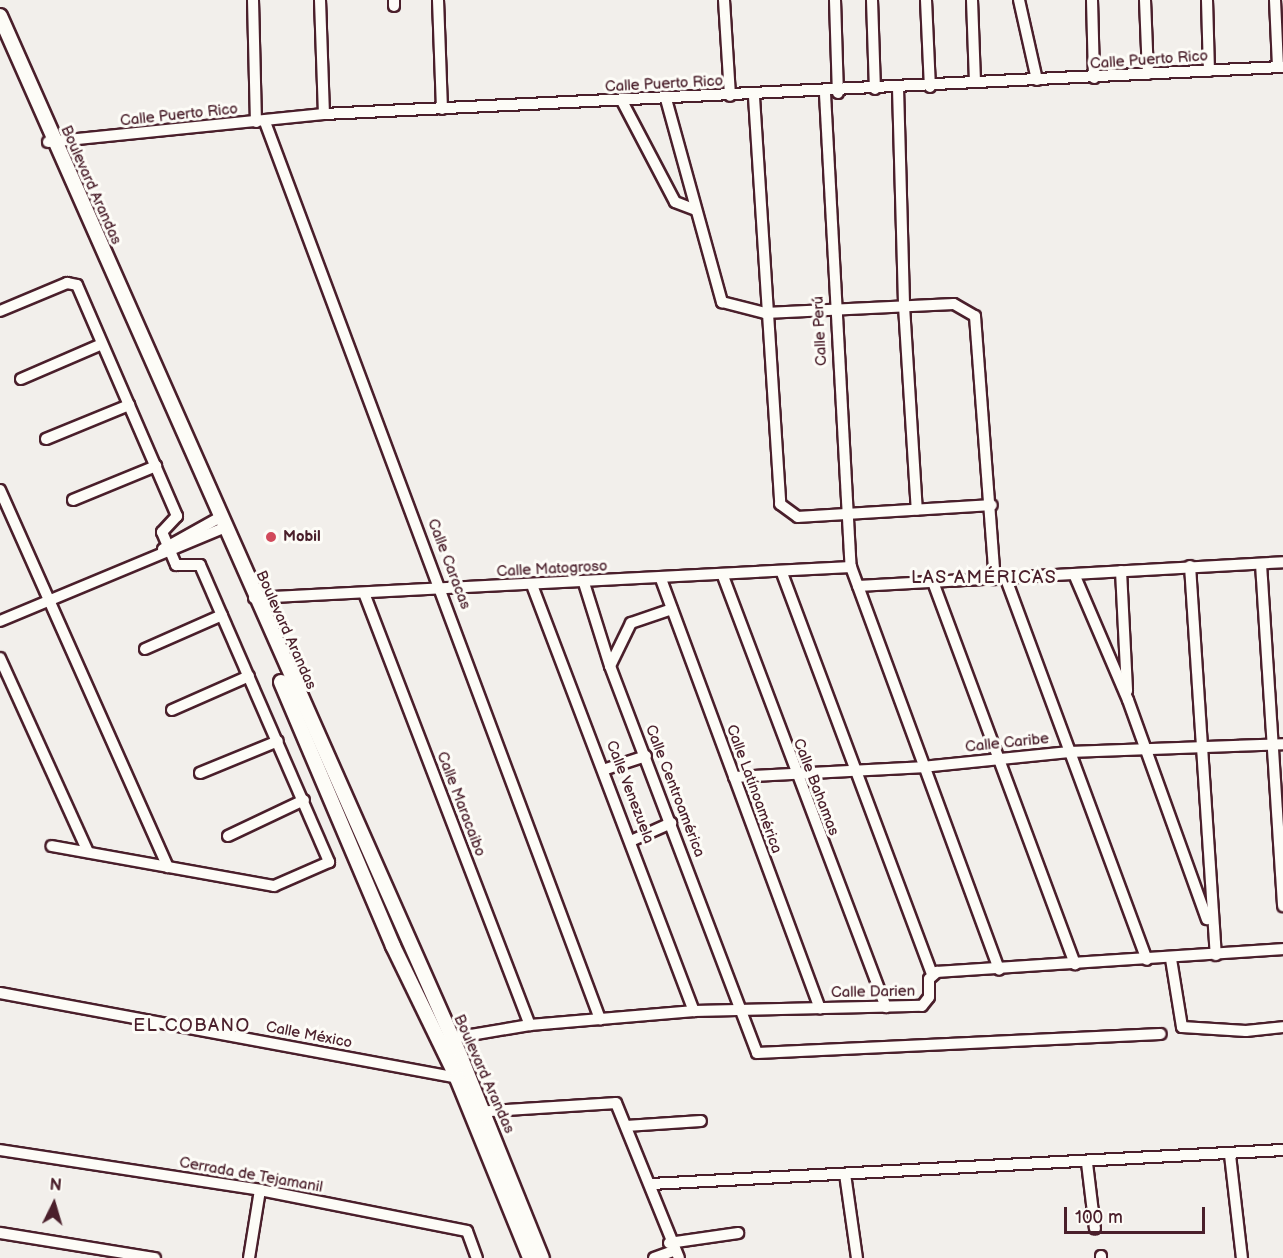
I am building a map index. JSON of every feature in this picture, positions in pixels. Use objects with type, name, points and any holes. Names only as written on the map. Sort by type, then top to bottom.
[{"type":"main road","name":"Boulevard Arandas","points":[[1,25],[218,525],[393,946],[446,1040]]},
{"type":"main road","name":"Boulevard Arandas","points":[[218,525],[254,598],[403,934],[446,1040],[542,1258]]},
{"type":"main road","name":"Boulevard Arandas","points":[[478,1112],[530,1258]]},
{"type":"street","name":"Calle Caracas","points":[[253,0],[261,122],[443,590],[600,1019]]},
{"type":"street","points":[[320,0],[324,114]]},
{"type":"street","points":[[438,0],[442,109]]},
{"type":"street","points":[[724,0],[730,96]]},
{"type":"street","points":[[835,0],[838,93]]},
{"type":"street","points":[[872,0],[875,89]]},
{"type":"street","points":[[926,0],[930,87]]},
{"type":"street","points":[[972,0],[975,82]]},
{"type":"street","points":[[1019,0],[1037,80]]},
{"type":"street","points":[[1092,0],[1094,78]]},
{"type":"street","points":[[1144,0],[1148,74]]},
{"type":"street","points":[[1207,0],[1209,71]]},
{"type":"street","points":[[1275,0],[1280,67]]},
{"type":"street","name":"Calle Puerto Rico","points":[[51,142],[324,114],[825,94],[975,82],[1094,78],[1280,67]]},
{"type":"street","points":[[898,88],[904,306],[917,510]]},
{"type":"street","name":"Calle Perú","points":[[825,94],[845,515],[851,567],[922,767],[999,970]]},
{"type":"street","points":[[754,97],[765,313],[780,504],[798,517],[992,506]]},
{"type":"street","points":[[666,99],[722,302],[765,313],[904,306],[966,308],[975,316],[1001,579],[1147,960]]},
{"type":"street","points":[[622,101],[675,201],[696,210]]},
{"type":"street","points":[[0,311],[72,283],[102,344],[177,516],[163,530],[176,565],[200,565],[329,862],[274,886],[52,846]]},
{"type":"street","points":[[21,380],[102,344]]},
{"type":"street","points":[[46,439],[129,405]]},
{"type":"street","points":[[73,500],[156,466]]},
{"type":"street","points":[[0,490],[47,602],[168,867]]},
{"type":"street","points":[[0,621],[158,554],[218,525]]},
{"type":"street","points":[[858,586],[1283,562]]},
{"type":"street","points":[[1261,564],[1279,744],[1283,906]]},
{"type":"street","points":[[1190,566],[1202,747],[1210,928]]},
{"type":"street","name":"Calle Matogroso","points":[[254,598],[782,573],[851,567]]},
{"type":"street","points":[[1121,572],[1128,700]]},
{"type":"street","points":[[782,573],[859,771],[932,975]]},
{"type":"street","points":[[1074,574],[1128,700],[1140,748],[1210,928],[1216,955]]},
{"type":"street","name":"Calle Bahamas","points":[[723,576],[794,774],[886,1007]]},
{"type":"street","name":"Calle Latinoamérica","points":[[662,579],[820,1008]]},
{"type":"street","points":[[933,582],[995,758],[1075,964]]},
{"type":"street","name":"Calle Centroamérica","points":[[584,583],[610,666],[744,1009],[757,1053],[1161,1034]]},
{"type":"street","name":"Calle Venezuela","points":[[532,585],[606,769],[694,1011]]},
{"type":"street","name":"Calle Maracaibo","points":[[363,593],[530,1025]]},
{"type":"street","points":[[610,666],[631,623],[672,609]]},
{"type":"street","points":[[145,649],[222,615]]},
{"type":"street","points":[[0,658],[87,852]]},
{"type":"street","points":[[172,710],[249,676]]},
{"type":"street","points":[[200,773],[278,741]]},
{"type":"street","name":"Calle Caribe","points":[[734,777],[922,767],[1069,752],[1279,744]]},
{"type":"street","points":[[606,769],[646,756]]},
{"type":"street","points":[[228,836],[304,800]]},
{"type":"street","points":[[633,840],[671,822]]},
{"type":"street","points":[[393,946],[403,934]]},
{"type":"street","name":"Calle Darien","points":[[446,1040],[530,1025],[694,1011],[922,1006],[932,975],[1283,949]]},
{"type":"street","points":[[1171,959],[1182,1027],[1246,1031],[1283,1027]]},
{"type":"street","name":"Calle México","points":[[0,993],[464,1080]]},
{"type":"street","points":[[478,1112],[616,1103],[651,1184],[673,1251]]},
{"type":"street","points":[[626,1126],[701,1121]]},
{"type":"street","name":"Cerrada de Tejamanil","points":[[0,1150],[260,1190],[467,1231],[477,1258]]},
{"type":"street","points":[[651,1184],[1088,1163],[1283,1150]]},
{"type":"street","points":[[1230,1155],[1242,1258]]},
{"type":"street","points":[[1088,1163],[1095,1229]]},
{"type":"street","points":[[845,1174],[857,1258]]},
{"type":"street","points":[[249,1258],[260,1190]]},
{"type":"street","points":[[0,1233],[155,1258]]},
{"type":"street","points":[[654,1258],[738,1233]]},
{"type":"place","name":"Mobil","points":[[271,537]]},
{"type":"district","name":"LAS AMÉRICAS","points":[[984,578]]},
{"type":"district","name":"EL COBANO","points":[[192,1026]]}]
